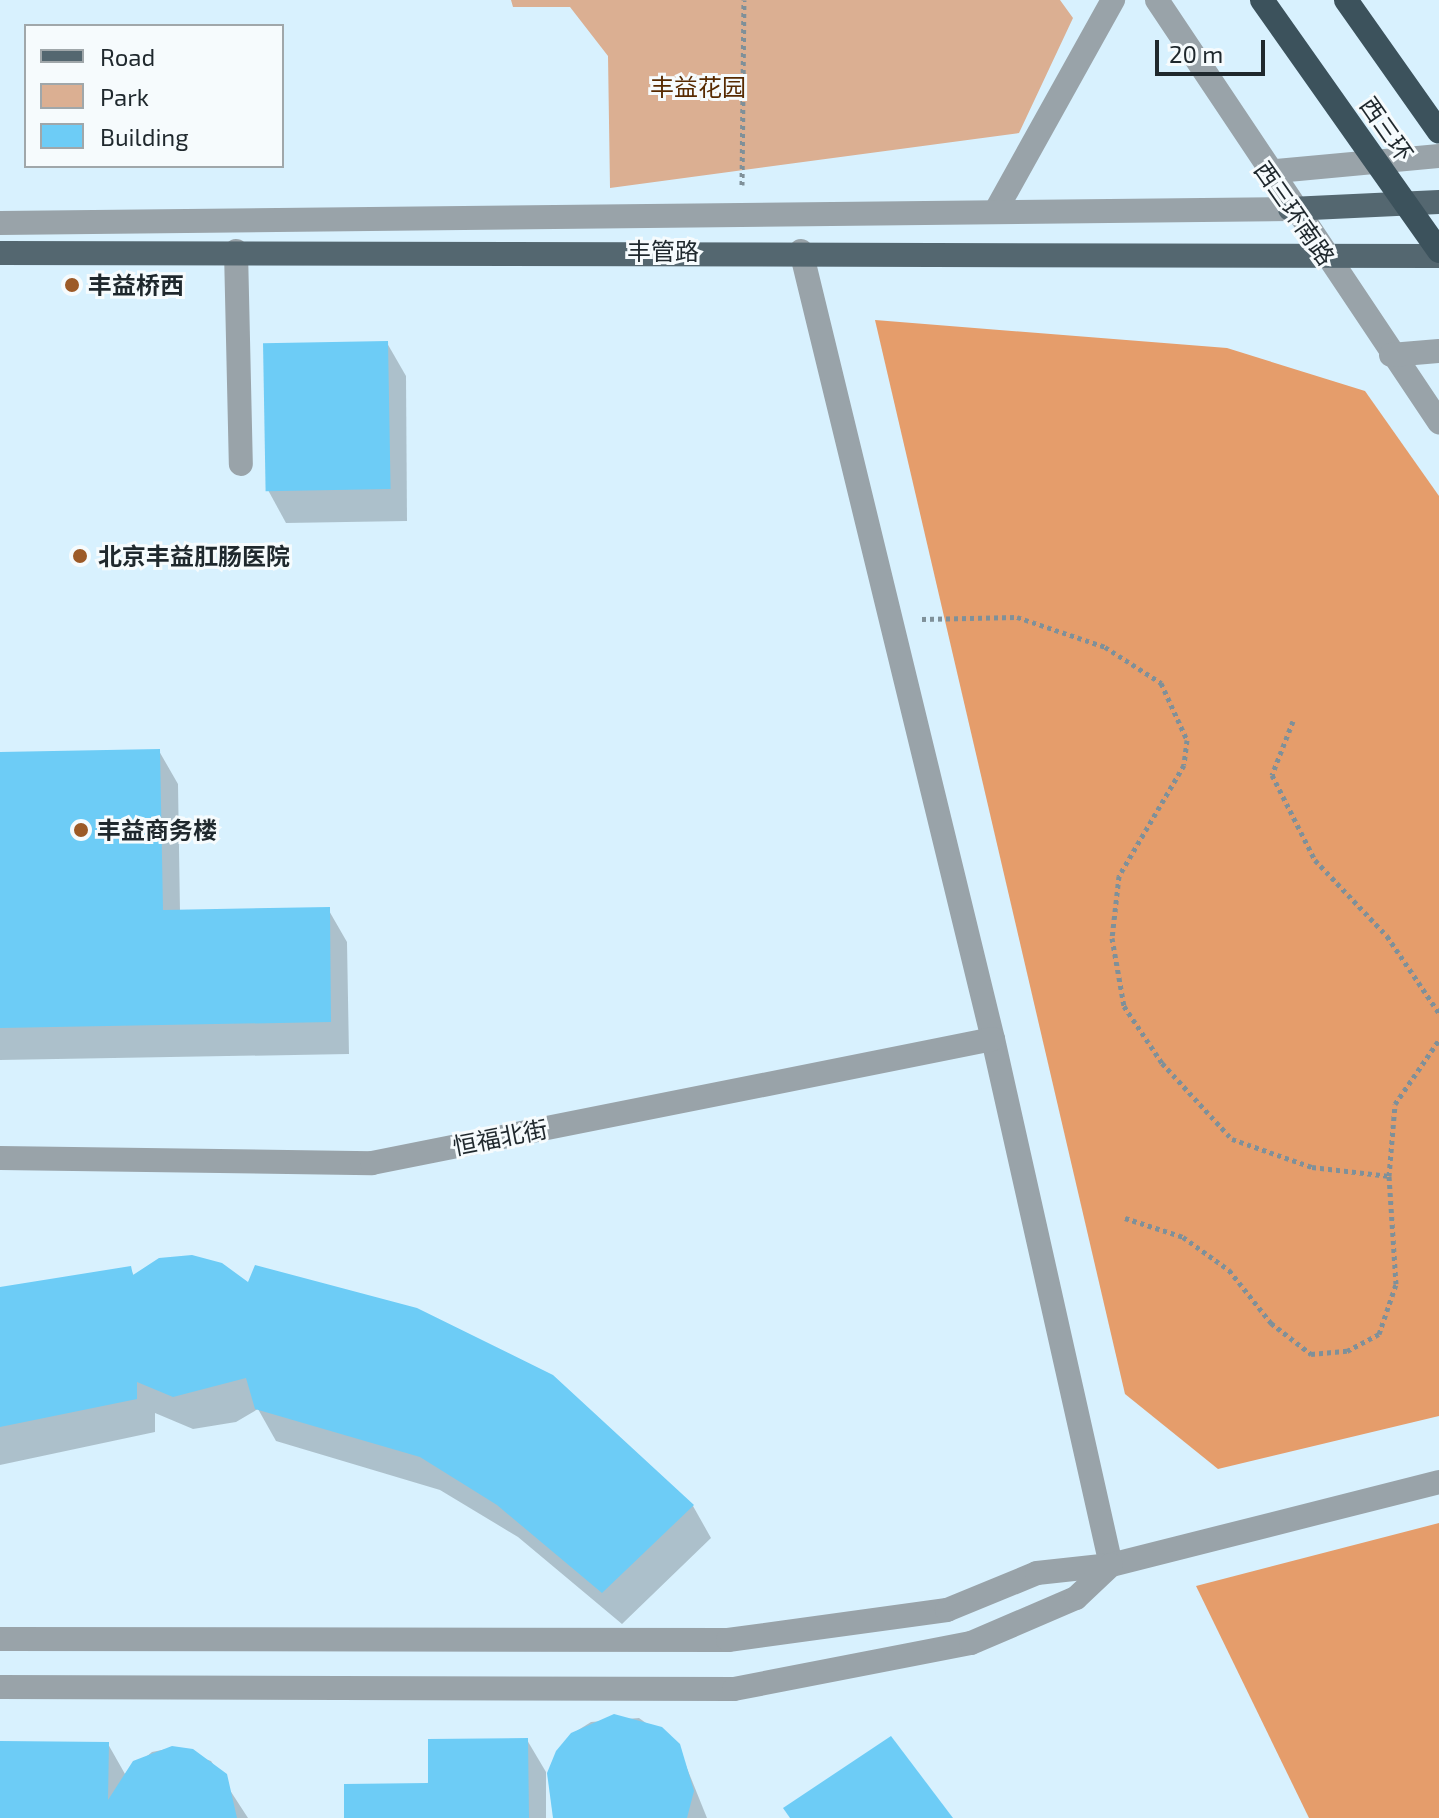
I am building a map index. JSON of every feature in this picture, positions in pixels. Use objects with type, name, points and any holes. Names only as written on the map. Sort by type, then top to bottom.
[{"type":"highway","name":"西三环","points":[[1262,0],[1439,253]]},
{"type":"highway","name":"西三环","points":[[1346,0],[1439,132]]},
{"type":"main road","points":[[1290,209],[1439,202]]},
{"type":"main road","name":"丰管路","points":[[0,253],[801,251],[1325,256],[1439,253]]},
{"type":"street","points":[[995,212],[1113,0]]},
{"type":"street","name":"西三环南路","points":[[1157,0],[1290,209],[1439,422]]},
{"type":"street","points":[[1266,172],[1439,156]]},
{"type":"street","name":"丰管路","points":[[0,223],[1290,209]]},
{"type":"street","points":[[236,251],[241,464]]},
{"type":"street","points":[[801,251],[993,1039],[1111,1565]]},
{"type":"street","points":[[1391,355],[1439,351]]},
{"type":"street","name":"恒福北街","points":[[0,1158],[372,1163],[993,1039]]},
{"type":"street","points":[[0,1639],[728,1640],[947,1610],[1037,1573],[1111,1565],[1439,1482]]},
{"type":"street","points":[[0,1687],[734,1689],[971,1643],[1076,1598],[1111,1565]]},
{"type":"path","points":[[741,214],[744,0]]},
{"type":"path","points":[[922,619],[1017,617],[1105,647],[1161,683],[1187,740],[1184,765],[1119,876],[1112,938],[1124,1006],[1162,1063],[1232,1139],[1312,1167],[1389,1176]]},
{"type":"path","points":[[1293,721],[1272,775],[1315,860],[1387,936],[1439,1013]]},
{"type":"path","points":[[1125,1218],[1183,1237],[1229,1270],[1271,1323],[1311,1354],[1347,1351],[1379,1334],[1390,1310],[1397,1250],[1389,1176],[1395,1104],[1439,1040]]},
{"type":"green space","name":"丰益花园","points":[[511,0],[1060,0],[1073,18],[1019,133],[610,188],[608,56],[570,7],[513,7]]},
{"type":"shaded area","points":[[875,320],[1227,348],[1365,391],[1439,496],[1439,1416],[1218,1469],[1125,1394]]},
{"type":"shaded area","points":[[1439,1523],[1439,1818],[1309,1818],[1196,1586]]},
{"type":"building","points":[[388,341],[391,489],[266,491],[263,343]]},
{"type":"building","name":"丰益商务楼","points":[[160,749],[163,910],[330,907],[331,1022],[0,1028],[0,752]]},
{"type":"building","points":[[192,1255],[222,1263],[248,1282],[255,1265],[417,1308],[553,1375],[694,1505],[602,1593],[497,1505],[420,1457],[255,1409],[246,1378],[173,1397],[137,1382],[137,1399],[0,1427],[0,1287],[131,1266],[133,1275],[159,1258]]},
{"type":"building","points":[[614,1714],[662,1727],[680,1744],[694,1791],[687,1818],[553,1818],[547,1773],[556,1751],[571,1733]]},
{"type":"building","points":[[891,1736],[953,1818],[790,1818],[783,1808]]},
{"type":"building","points":[[528,1738],[529,1818],[344,1818],[344,1784],[428,1783],[428,1739]]},
{"type":"building","points":[[0,1741],[109,1742],[108,1800],[133,1761],[172,1746],[193,1749],[227,1774],[237,1818],[0,1818]]},
{"type":"place","name":"丰益桥西","points":[[72,285]]},
{"type":"place","name":"北京丰益肛肠医院","points":[[80,556]]},
{"type":"place","name":"丰益商务楼","points":[[81,830]]}]
